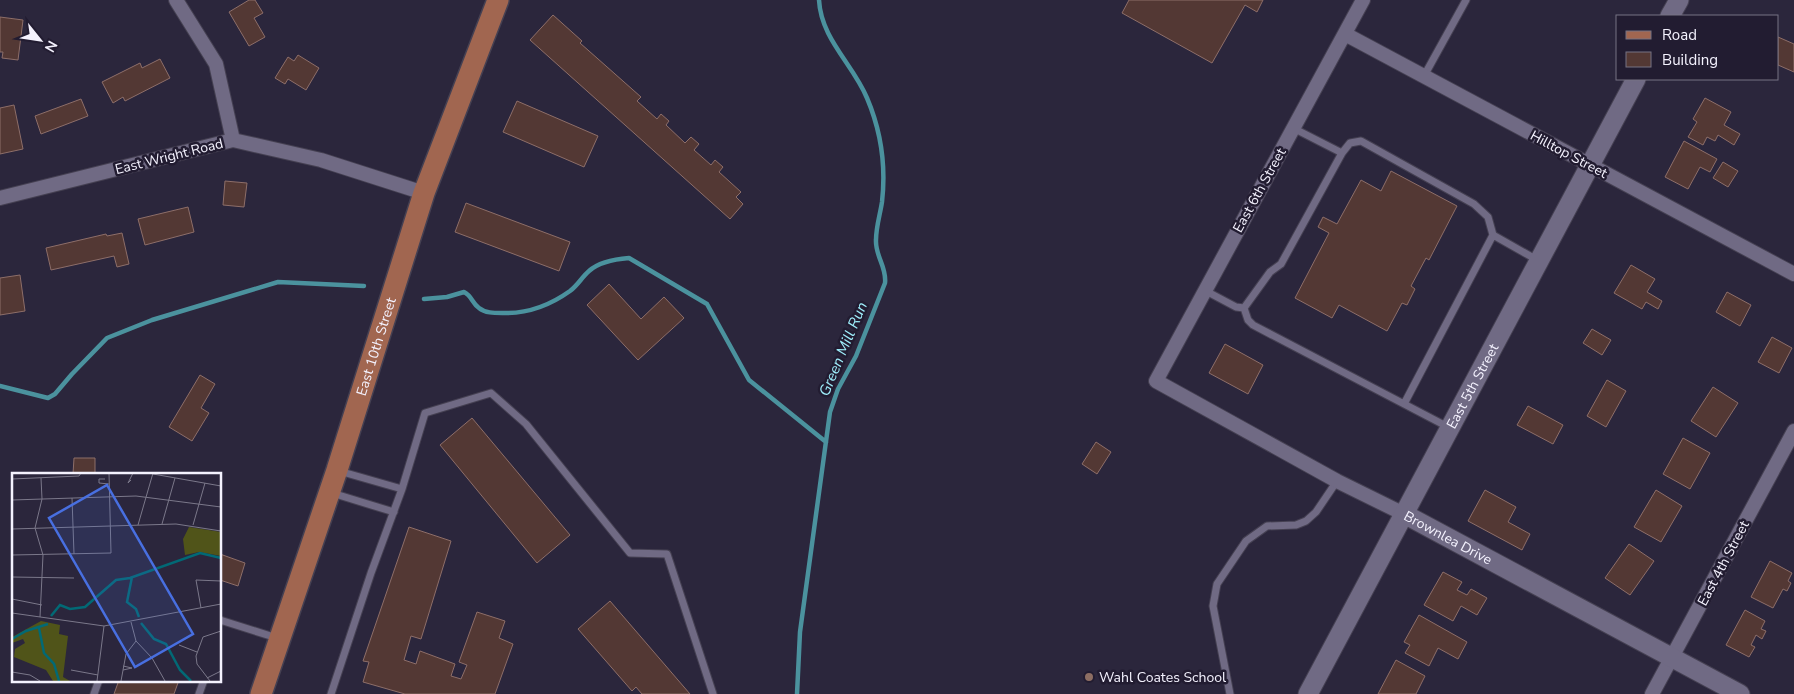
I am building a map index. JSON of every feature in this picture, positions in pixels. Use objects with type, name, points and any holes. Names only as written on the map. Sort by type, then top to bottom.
[{"type":"main road","name":"East 10th Street","points":[[261,694],[337,470],[424,193],[498,0]]},
{"type":"main road","points":[[1671,15],[1679,0]]},
{"type":"main road","name":"East 5th Street","points":[[1308,694],[1635,80]]},
{"type":"main road","name":"Brownlea Drive","points":[[1404,514],[1740,694]]},
{"type":"street","points":[[176,0],[216,64],[233,140]]},
{"type":"street","name":"East 6th Street","points":[[1156,381],[1203,290],[1363,0]]},
{"type":"street","name":"Hilltop Street","points":[[1345,34],[1794,274]]},
{"type":"street","name":"East Wright Road","points":[[0,198],[233,140],[322,160],[424,193]]},
{"type":"street","name":"Brownlea Drive","points":[[1156,381],[1336,480],[1404,514]]},
{"type":"street","name":"East 4th Street","points":[[1652,694],[1794,431]]},
{"type":"lane","points":[[1424,76],[1466,0]]},
{"type":"lane","points":[[1293,128],[1342,152]]},
{"type":"lane","points":[[1244,308],[1270,272],[1281,264],[1342,152],[1350,143],[1361,141],[1454,192],[1474,204],[1488,217],[1493,236],[1404,404]]},
{"type":"lane","points":[[1493,236],[1539,261]]},
{"type":"lane","points":[[1203,290],[1236,307],[1244,308]]},
{"type":"lane","points":[[1244,308],[1248,320],[1253,325],[1450,428]]},
{"type":"lane","points":[[331,694],[402,490],[425,413],[491,393],[526,424],[630,553],[667,554],[713,694]]},
{"type":"lane","points":[[337,470],[402,490]]},
{"type":"lane","points":[[1230,694],[1213,606],[1217,584],[1246,540],[1267,526],[1296,525],[1306,521],[1316,512],[1336,480]]},
{"type":"lane","points":[[329,492],[394,512]]},
{"type":"lane","points":[[221,623],[280,639]]},
{"type":"lane","points":[[94,694],[98,682]]},
{"type":"lane","points":[[199,694],[203,682]]},
{"type":"building","points":[[249,0],[255,0],[263,13],[254,18],[265,37],[249,46],[229,12]]},
{"type":"building","points":[[1129,0],[1263,0],[1257,12],[1245,5],[1212,63],[1122,13]]},
{"type":"building","points":[[553,15],[582,41],[580,43],[641,97],[637,101],[657,119],[661,114],[669,121],[666,125],[685,143],[691,137],[699,144],[694,150],[711,165],[715,160],[723,167],[719,172],[741,192],[736,197],[743,204],[730,219],[530,40]]},
{"type":"building","points":[[0,17],[23,20],[18,60],[2,58],[3,52],[0,52]]},
{"type":"building","points":[[1779,37],[1794,44],[1794,72],[1779,65]]},
{"type":"building","points":[[298,55],[319,68],[306,90],[288,79],[285,84],[275,78],[288,57],[294,61]]},
{"type":"building","points":[[160,59],[170,78],[125,101],[123,97],[113,103],[102,82],[140,63],[142,68]]},
{"type":"building","points":[[1705,98],[1731,112],[1724,125],[1740,134],[1734,145],[1718,135],[1715,141],[1707,137],[1703,145],[1688,137],[1697,122],[1693,119]]},
{"type":"building","points":[[81,99],[88,116],[41,134],[35,116]]},
{"type":"building","points":[[517,101],[598,136],[584,167],[503,132]]},
{"type":"building","points":[[14,105],[23,149],[0,154],[0,108]]},
{"type":"building","points":[[1684,141],[1717,159],[1710,172],[1700,167],[1688,189],[1665,177]]},
{"type":"building","points":[[1723,162],[1738,171],[1728,187],[1713,178]]},
{"type":"building","points":[[1391,171],[1457,206],[1429,260],[1426,258],[1411,286],[1415,289],[1407,305],[1402,303],[1387,331],[1339,305],[1332,318],[1295,298],[1329,233],[1318,227],[1323,217],[1337,224],[1361,180],[1381,191]]},
{"type":"building","points":[[225,181],[247,183],[244,207],[223,205]]},
{"type":"building","points":[[466,203],[570,242],[559,271],[455,232]]},
{"type":"building","points":[[188,207],[194,232],[145,245],[138,219]]},
{"type":"building","points":[[122,233],[129,264],[117,267],[114,256],[51,270],[46,248],[106,234],[107,236]]},
{"type":"building","points":[[1631,265],[1655,279],[1647,292],[1662,301],[1658,309],[1646,302],[1642,309],[1614,293]]},
{"type":"building","points":[[20,275],[25,311],[0,315],[0,278]]},
{"type":"building","points":[[609,284],[641,319],[664,297],[684,318],[638,360],[587,305]]},
{"type":"building","points":[[1727,292],[1751,305],[1740,326],[1716,312]]},
{"type":"building","points":[[1592,329],[1611,340],[1602,355],[1583,343]]},
{"type":"building","points":[[1772,337],[1792,348],[1779,373],[1758,362]]},
{"type":"building","points":[[1225,344],[1263,365],[1248,394],[1209,373]]},
{"type":"building","points":[[200,375],[215,384],[201,408],[209,413],[192,441],[169,427]]},
{"type":"building","points":[[1607,380],[1626,391],[1606,427],[1587,416]]},
{"type":"building","points":[[1713,387],[1738,403],[1716,437],[1691,421]]},
{"type":"building","points":[[1528,406],[1563,425],[1553,444],[1517,425]]},
{"type":"building","points":[[472,418],[570,535],[537,563],[440,445]]},
{"type":"building","points":[[1683,438],[1710,453],[1690,489],[1663,474]]},
{"type":"building","points":[[1096,442],[1111,452],[1097,474],[1082,464]]},
{"type":"building","points":[[74,458],[95,458],[95,473],[73,473]]},
{"type":"building","points":[[1485,490],[1516,507],[1508,522],[1530,534],[1522,550],[1468,521]]},
{"type":"building","points":[[1656,490],[1682,506],[1661,542],[1634,527]]},
{"type":"building","points":[[409,527],[451,541],[421,639],[411,636],[404,660],[416,664],[420,651],[455,664],[451,676],[461,679],[467,665],[459,662],[477,612],[505,621],[499,638],[513,644],[495,694],[405,694],[363,682],[369,662],[363,661]]},
{"type":"building","points":[[1629,544],[1654,561],[1630,595],[1605,578]]},
{"type":"building","points":[[221,554],[245,563],[238,586],[221,580]]},
{"type":"building","points":[[1770,561],[1792,573],[1788,581],[1791,583],[1787,591],[1783,589],[1773,608],[1751,597]]},
{"type":"building","points":[[1443,572],[1462,582],[1457,590],[1467,595],[1471,589],[1487,598],[1477,615],[1461,606],[1453,621],[1424,605]]},
{"type":"building","points":[[610,601],[690,694],[642,694],[636,687],[632,691],[578,629]]},
{"type":"building","points":[[1745,610],[1765,621],[1761,629],[1766,631],[1762,639],[1756,635],[1751,645],[1755,647],[1749,657],[1726,645]]},
{"type":"building","points":[[1419,615],[1467,642],[1458,659],[1438,648],[1429,666],[1405,653],[1410,645],[1404,642]]},
{"type":"building","points":[[1396,660],[1425,676],[1416,694],[1378,694]]},
{"type":"building","points":[[118,682],[178,682],[174,694],[114,694]]},
{"type":"waterway","name":"Green Mill Run","points":[[797,694],[800,632],[830,412],[838,389],[856,356],[885,283],[884,272],[876,246],[883,189],[883,162],[876,123],[861,86],[825,27],[819,0]]},
{"type":"waterway","points":[[424,299],[447,297],[464,292],[469,295],[481,310],[496,313],[520,312],[546,305],[562,296],[573,289],[589,271],[598,265],[613,260],[629,258],[707,304],[749,380],[826,442]]},
{"type":"waterway","points":[[0,386],[48,398],[55,394],[107,338],[152,320],[278,282],[364,286]]},
{"type":"place","name":"Wahl Coates School","points":[[1089,677]]}]
